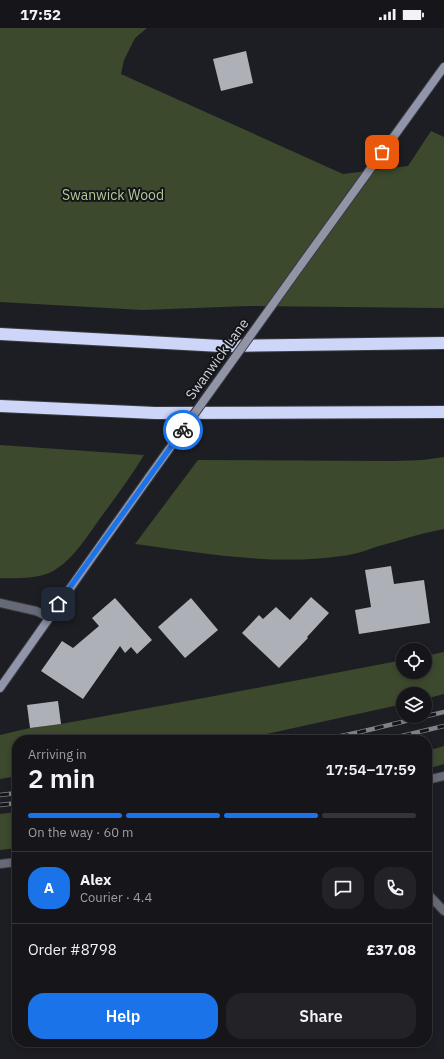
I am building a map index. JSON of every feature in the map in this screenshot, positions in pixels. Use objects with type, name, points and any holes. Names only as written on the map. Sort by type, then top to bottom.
[{"type":"highway","points":[[0,334],[221,346],[444,343]]},
{"type":"highway","points":[[0,406],[155,413],[444,412]]},
{"type":"street","name":"Swanwick Lane","points":[[0,688],[95,552],[444,67]]},
{"type":"street","points":[[0,603],[36,611],[49,617]]},
{"type":"street","points":[[432,779],[444,776]]},
{"type":"street","points":[[0,864],[12,863]]},
{"type":"street","points":[[432,898],[444,911]]},
{"type":"green space","name":"Swanwick Wood","points":[[0,28],[147,28],[135,38],[124,60],[121,74],[343,174],[408,166],[431,131],[444,137],[444,308],[248,306],[142,310],[0,302]]},
{"type":"green space","points":[[0,445],[144,455],[135,470],[86,538],[73,555],[65,562],[44,575],[25,578],[0,578]]},
{"type":"green space","points":[[444,457],[444,529],[428,532],[351,555],[315,559],[290,560],[238,557],[135,544],[198,460],[393,461],[423,460]]},
{"type":"green space","points":[[444,652],[444,694],[432,697],[432,687],[396,687],[396,706],[262,735],[12,735],[12,777],[0,779],[0,735],[30,728],[61,724],[396,661],[396,679],[432,679],[432,655]]},
{"type":"green space","points":[[444,746],[444,764],[432,768],[432,750]]},
{"type":"green space","points":[[12,813],[12,849],[0,850],[0,814]]},
{"type":"building","points":[[246,51],[253,83],[221,91],[213,59]]},
{"type":"building","points":[[391,566],[394,584],[424,580],[430,623],[359,634],[355,610],[371,607],[365,570]]},
{"type":"building","points":[[311,597],[329,613],[307,637],[308,638],[279,668],[242,633],[259,615],[263,619],[276,607],[290,620]]},
{"type":"building","points":[[115,598],[152,640],[137,654],[131,647],[125,653],[120,646],[83,699],[41,671],[62,641],[73,648],[99,626],[92,618]]},
{"type":"building","points":[[191,598],[218,630],[185,658],[158,627]]},
{"type":"building","points":[[58,701],[61,724],[30,728],[27,705]]},
{"type":"railway","points":[[346,735],[444,712]]},
{"type":"railway","points":[[406,735],[444,726]]},
{"type":"railway","points":[[0,795],[12,794]]},
{"type":"railway","points":[[0,805],[12,804]]},
{"type":"way so far","points":[[183,430],[382,152]]},
{"type":"route","points":[[58,604],[183,430]]}]
